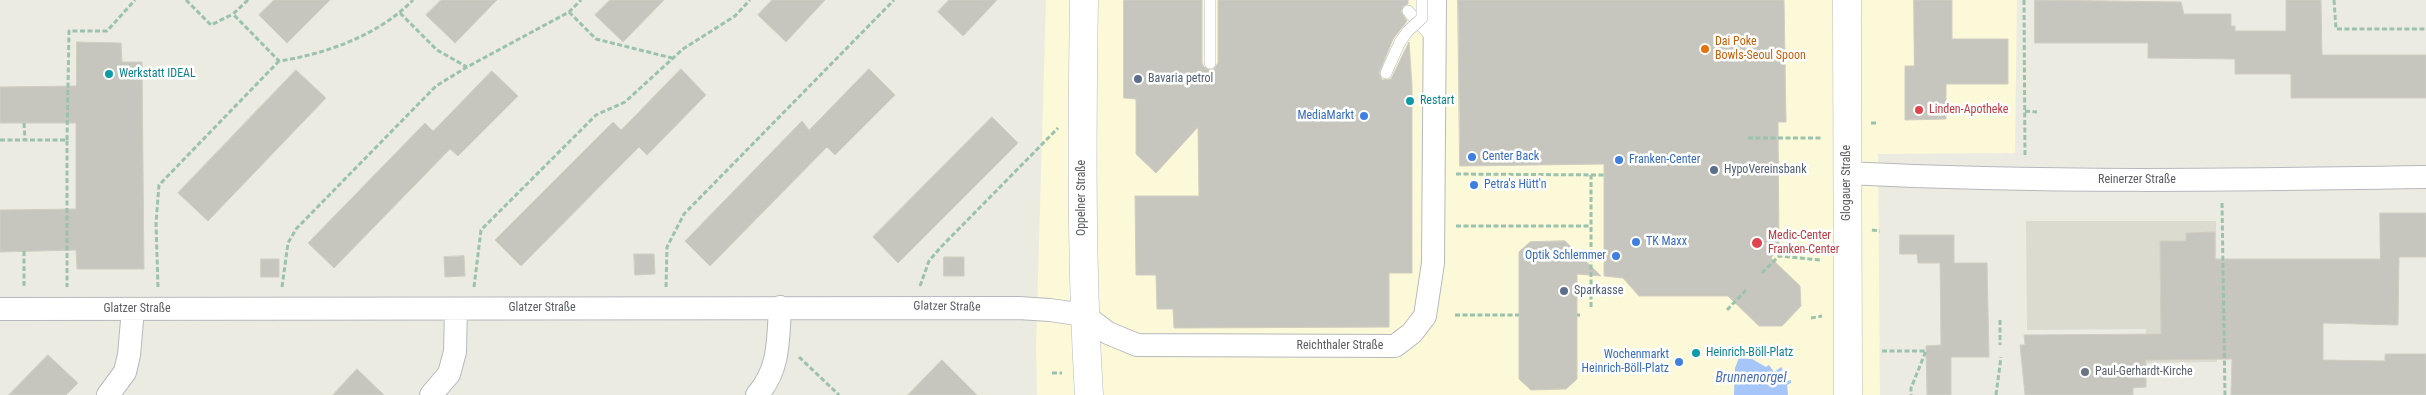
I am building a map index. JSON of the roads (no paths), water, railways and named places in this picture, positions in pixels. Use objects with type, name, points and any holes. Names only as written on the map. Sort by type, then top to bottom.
[{"type":"street","name":"Oppelner Straße","points":[[1084,0],[1082,141],[1084,315],[1089,395]]},
{"type":"street","name":"Reichthaler Straße","points":[[1084,315],[1108,332],[1137,345],[1395,346],[1412,333],[1425,316],[1433,263],[1435,0]]},
{"type":"street","name":"Glogauer Straße","points":[[1847,0],[1848,395]]},
{"type":"street","name":"Reinerzer Straße","points":[[1847,173],[2022,180],[2426,177]]},
{"type":"street","name":"Glatzer Straße","points":[[0,308],[280,310],[916,306],[1018,308],[1084,315]]},
{"type":"street","points":[[757,395],[765,386],[775,365],[779,338],[780,307]]},
{"type":"street","points":[[108,395],[126,372],[130,355],[133,309]]},
{"type":"street","points":[[431,395],[449,374],[464,309]]},
{"type":"lane","points":[[1210,0],[1210,63]]},
{"type":"lane","points":[[1386,72],[1400,42],[1408,31],[1422,18],[1422,0]]},
{"type":"lane","points":[[1408,11],[1435,42]]},
{"type":"water","name":"Brunnenorgel","points":[[1739,358],[1752,359],[1766,367],[1769,365],[1774,372],[1781,367],[1783,370],[1779,372],[1783,382],[1791,380],[1791,383],[1787,385],[1788,395],[1734,395],[1735,368]]},
{"type":"place","name":"Dai Poke Bowls-Seoul Spoon","points":[[1705,49]]},
{"type":"place","name":"Werkstatt IDEAL","points":[[109,74]]},
{"type":"place","name":"Bavaria petrol","points":[[1138,79]]},
{"type":"place","name":"Restart","points":[[1410,101]]},
{"type":"place","name":"Linden-Apotheke","points":[[1919,110]]},
{"type":"place","name":"MediaMarkt","points":[[1364,116]]},
{"type":"place","name":"Center Back","points":[[1472,157]]},
{"type":"place","name":"Franken-Center","points":[[1619,160]]},
{"type":"place","name":"HypoVereinsbank","points":[[1714,170]]},
{"type":"place","name":"Petra's Hütt'n","points":[[1474,185]]},
{"type":"place","name":"TK Maxx","points":[[1636,242]]},
{"type":"place","name":"Medic-Center Franken-Center","points":[[1757,243]]},
{"type":"place","name":"Optik Schlemmer","points":[[1616,256]]},
{"type":"place","name":"Sparkasse","points":[[1564,291]]},
{"type":"place","name":"Heinrich-Böll-Platz","points":[[1696,353]]},
{"type":"place","name":"Wochenmarkt Heinrich-Böll-Platz","points":[[1679,362]]},
{"type":"place","name":"Paul-Gerhardt-Kirche","points":[[2085,372]]}]
